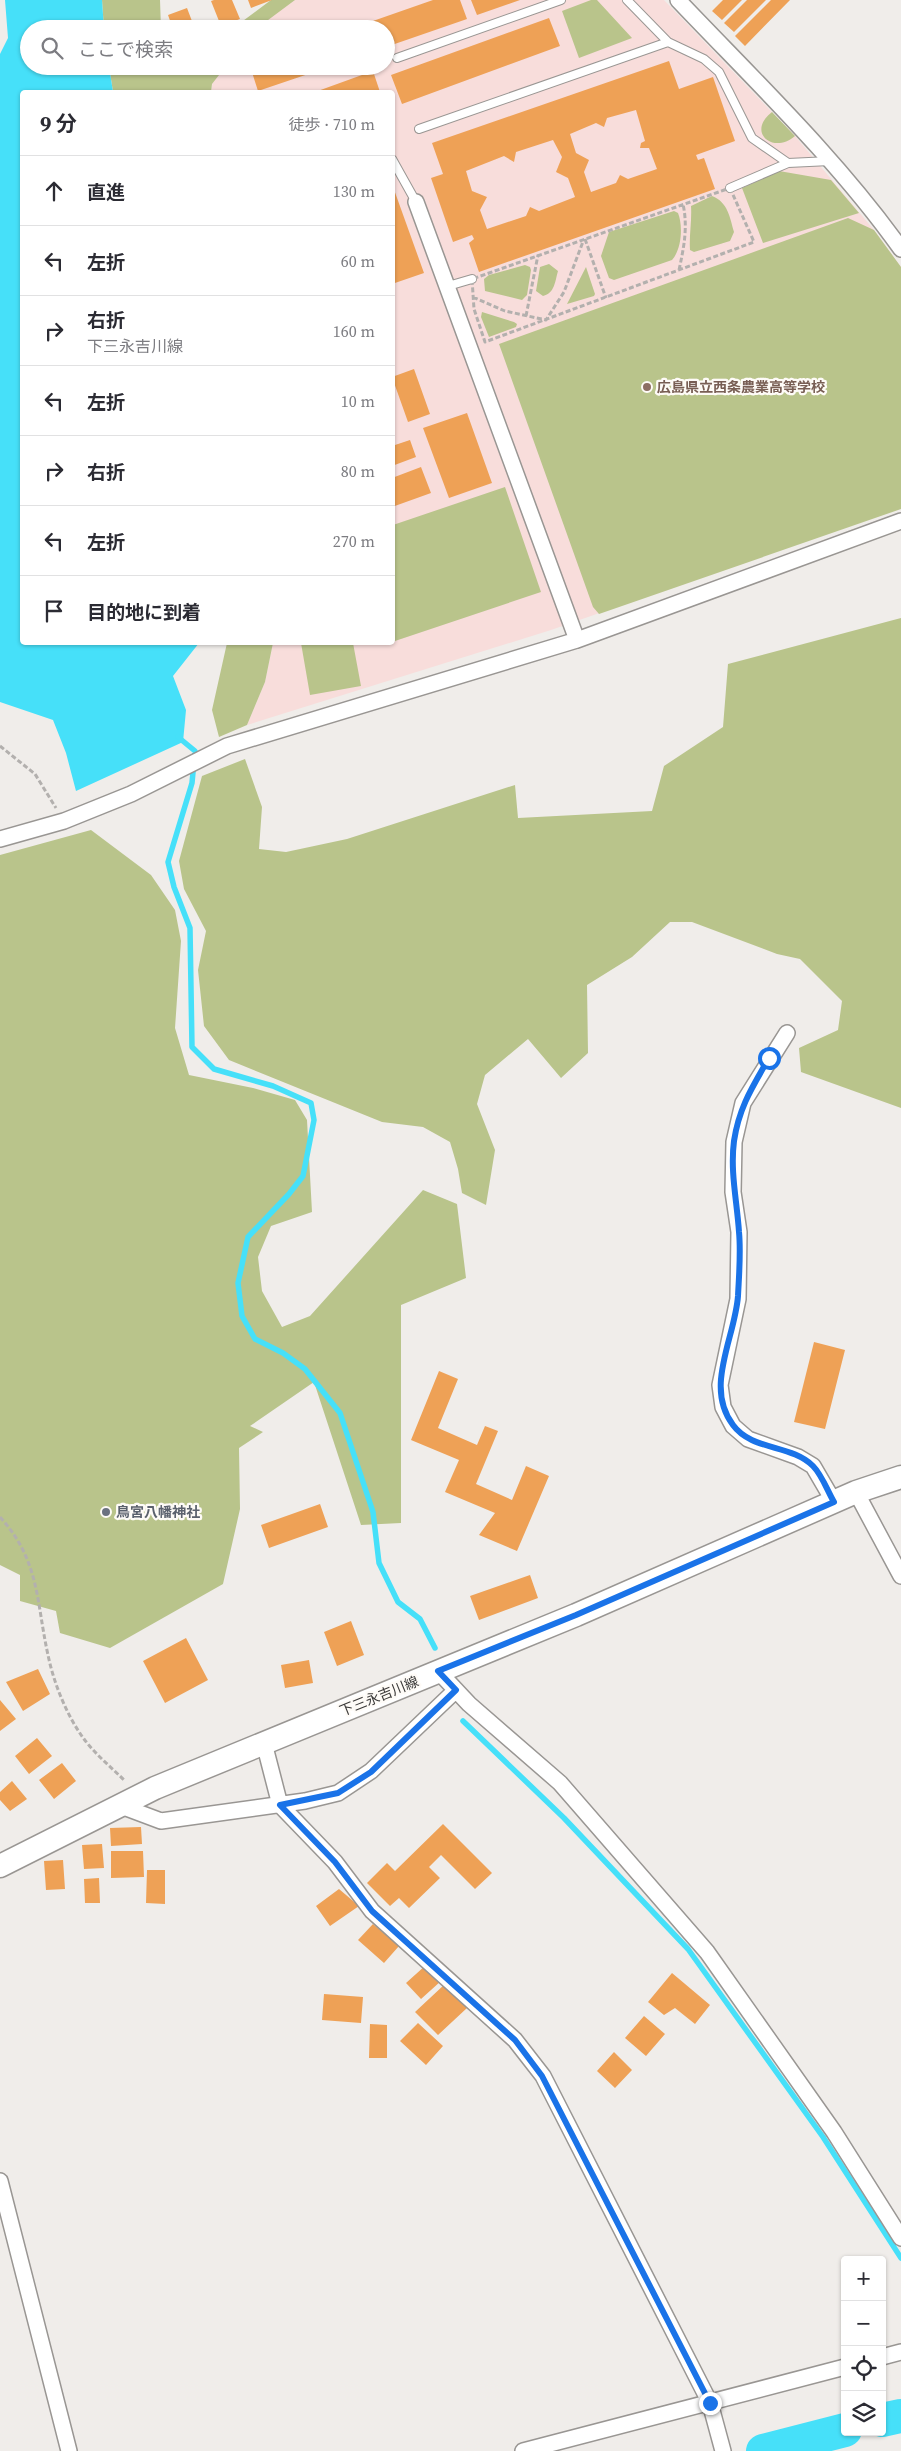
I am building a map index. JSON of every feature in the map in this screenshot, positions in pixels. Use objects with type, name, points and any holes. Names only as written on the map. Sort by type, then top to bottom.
[{"type":"main road","name":"下三永吉川線","points":[[0,1866],[130,1801],[264,1743],[576,1615],[856,1492],[901,1477]]},
{"type":"street","points":[[678,0],[830,161],[876,214],[901,249]]},
{"type":"street","points":[[416,202],[577,640]]},
{"type":"street","points":[[0,839],[64,821],[131,794],[227,746],[577,640],[901,521]]},
{"type":"street","points":[[786,1033],[743,1103],[734,1142],[733,1192],[740,1232],[738,1299],[720,1385],[723,1407],[733,1426],[748,1439],[798,1457],[813,1466],[834,1502]]},
{"type":"street","points":[[856,1492],[901,1576]]},
{"type":"street","points":[[438,1671],[456,1690],[560,1783],[707,1952],[834,2132],[901,2238]]},
{"type":"street","points":[[130,1801],[161,1821],[280,1805],[338,1793],[371,1772],[456,1690]]},
{"type":"street","points":[[264,1743],[280,1805],[335,1862],[372,1911],[515,2040],[542,2076],[710,2403],[722,2451]]},
{"type":"street","points":[[0,2181],[69,2451]]},
{"type":"street","points":[[886,2356],[901,2352]]},
{"type":"street","points":[[523,2451],[841,2368]]},
{"type":"lane","points":[[397,58],[561,0]]},
{"type":"lane","points":[[627,0],[668,42],[704,59],[719,72],[752,138],[788,163]]},
{"type":"lane","points":[[419,129],[668,42]]},
{"type":"lane","points":[[730,188],[788,163],[830,161]]},
{"type":"lane","points":[[395,168],[416,202]]},
{"type":"lane","points":[[448,286],[472,279]]},
{"type":"path","points":[[730,188],[754,242],[485,342],[474,309],[472,279],[683,204],[730,188]]},
{"type":"path","points":[[679,270],[686,237],[686,217],[683,204]]},
{"type":"path","points":[[585,238],[606,298]]},
{"type":"path","points":[[546,320],[564,292],[585,238]]},
{"type":"path","points":[[526,316],[538,255]]},
{"type":"path","points":[[473,297],[505,311],[546,320]]},
{"type":"path","points":[[0,746],[35,774],[64,821]]},
{"type":"path","points":[[0,1517],[16,1534],[32,1569],[48,1656],[64,1705],[84,1740],[130,1801]]},
{"type":"shaded area","name":"広島県立西条農業高等学校","points":[[273,0],[664,0],[795,136],[874,230],[901,267],[901,507],[551,630],[247,725],[265,682],[273,645],[395,645],[395,90],[211,90],[214,75],[395,75],[395,20],[250,20]]},
{"type":"green space","points":[[102,0],[160,0],[161,20],[103,20]]},
{"type":"green space","points":[[271,0],[295,0],[268,20],[244,20]]},
{"type":"green space","points":[[591,0],[597,0],[632,38],[579,58],[562,11]]},
{"type":"green space","points":[[110,75],[219,75],[212,84],[211,90],[113,90]]},
{"type":"green space","points":[[772,112],[795,136],[787,141],[778,143],[766,139],[762,133],[762,127]]},
{"type":"green space","points":[[779,171],[831,180],[859,213],[763,243],[742,188]]},
{"type":"green space","points":[[712,196],[725,206],[734,232],[730,241],[694,252],[690,250],[691,206]]},
{"type":"green space","points":[[674,211],[678,213],[680,218],[681,230],[678,250],[672,260],[614,280],[609,278],[601,256],[609,232]]},
{"type":"green space","points":[[848,218],[874,230],[901,267],[901,509],[599,614],[593,607],[499,344]]},
{"type":"green space","points":[[549,264],[558,271],[552,289],[543,296],[536,291],[540,267]]},
{"type":"green space","points":[[525,265],[530,267],[531,270],[527,295],[522,300],[485,291],[484,279],[489,275]]},
{"type":"green space","points":[[586,267],[594,296],[567,304]]},
{"type":"green space","points":[[482,312],[514,322],[517,324],[516,327],[489,337],[481,317]]},
{"type":"green space","points":[[505,487],[541,592],[395,641],[395,524]]},
{"type":"green space","points":[[901,618],[901,1108],[801,1072],[799,1048],[838,1030],[842,1001],[800,959],[777,954],[692,922],[670,922],[632,957],[587,985],[588,1053],[561,1078],[528,1039],[485,1075],[477,1104],[495,1150],[486,1205],[462,1193],[458,1169],[450,1142],[423,1127],[382,1122],[229,1060],[204,1026],[198,970],[206,931],[184,889],[179,861],[202,776],[245,759],[262,807],[259,849],[286,852],[347,839],[515,785],[518,818],[652,811],[664,766],[723,727],[728,664]]},
{"type":"green space","points":[[227,645],[273,645],[265,682],[247,725],[219,737],[212,710]]},
{"type":"green space","points":[[301,645],[353,645],[361,686],[310,695]]},
{"type":"green space","points":[[91,830],[151,875],[175,910],[181,941],[175,1028],[189,1075],[253,1088],[295,1100],[307,1120],[312,1212],[271,1226],[258,1257],[262,1291],[282,1327],[310,1316],[423,1190],[457,1204],[466,1278],[401,1305],[401,1523],[361,1525],[314,1382],[250,1426],[263,1432],[239,1448],[240,1509],[223,1584],[110,1648],[60,1633],[56,1611],[20,1601],[20,1575],[0,1565],[0,855]]},
{"type":"water","points":[[5,0],[102,0],[103,20],[20,20],[20,75],[110,75],[113,90],[20,90],[20,645],[197,645],[173,676],[186,710],[183,742],[76,791],[66,753],[53,720],[0,702],[0,54],[8,38]]},
{"type":"building","points":[[232,0],[240,19],[219,20],[211,1]]},
{"type":"building","points":[[248,0],[272,0],[251,8]]},
{"type":"building","points":[[433,0],[460,0],[467,19],[395,44],[395,20],[376,20]]},
{"type":"building","points":[[471,0],[520,0],[477,15]]},
{"type":"building","points":[[723,0],[742,0],[722,20],[712,11]]},
{"type":"building","points":[[747,0],[766,0],[734,32],[724,23]]},
{"type":"building","points":[[771,0],[790,0],[745,46],[735,36]]},
{"type":"building","points":[[187,8],[192,20],[170,20],[168,15]]},
{"type":"building","points":[[549,18],[560,46],[402,104],[391,75]]},
{"type":"building","points":[[669,61],[679,89],[713,77],[735,141],[696,155],[698,160],[704,158],[715,189],[479,272],[469,243],[474,239],[472,235],[453,242],[431,178],[443,174],[432,143]],"holes":[[[636,110],[645,141],[641,143],[640,148],[649,148],[657,169],[628,179],[620,175],[616,183],[591,192],[584,172],[589,160],[576,153],[570,134],[596,123],[604,127],[607,118]],[[553,140],[562,157],[556,172],[568,178],[575,197],[539,211],[530,207],[526,216],[487,229],[480,210],[487,197],[472,191],[466,171],[504,156],[514,162],[516,152]]]},
{"type":"building","points":[[253,75],[305,75],[261,90],[258,90]]},
{"type":"building","points":[[362,75],[374,75],[379,90],[321,90]]},
{"type":"building","points":[[395,192],[424,273],[395,283]]},
{"type":"building","points":[[414,369],[430,414],[408,422],[395,385],[395,376]]},
{"type":"building","points":[[467,413],[492,483],[449,498],[423,428]]},
{"type":"building","points":[[410,440],[416,457],[395,465],[395,445]]},
{"type":"building","points":[[421,467],[431,493],[395,506],[395,477]]},
{"type":"building","points":[[814,1342],[845,1350],[825,1429],[794,1422]]},
{"type":"building","points":[[439,1371],[458,1379],[438,1428],[477,1445],[485,1426],[498,1431],[476,1484],[512,1500],[526,1466],[549,1476],[517,1551],[479,1535],[495,1513],[445,1492],[459,1460],[411,1440]]},
{"type":"building","points":[[320,1504],[328,1527],[269,1548],[261,1525]]},
{"type":"building","points":[[530,1575],[538,1598],[479,1620],[470,1596]]},
{"type":"building","points":[[351,1621],[364,1655],[337,1666],[324,1632]]},
{"type":"building","points":[[186,1638],[208,1680],[165,1703],[143,1661]]},
{"type":"building","points":[[309,1660],[313,1683],[285,1688],[281,1665]]},
{"type":"building","points":[[38,1669],[50,1694],[23,1711],[6,1682]]},
{"type":"building","points":[[0,1700],[16,1719],[0,1731]]},
{"type":"building","points":[[37,1738],[52,1756],[29,1774],[15,1756]]},
{"type":"building","points":[[62,1763],[76,1781],[54,1799],[39,1780]]},
{"type":"building","points":[[12,1781],[27,1799],[10,1811],[0,1800],[0,1792]]},
{"type":"building","points":[[443,1824],[492,1873],[475,1889],[441,1855],[429,1867],[440,1878],[409,1908],[399,1898],[390,1906],[367,1883],[387,1863],[395,1871]]},
{"type":"building","points":[[141,1827],[142,1844],[111,1846],[110,1828]]},
{"type":"building","points":[[102,1844],[104,1868],[84,1869],[82,1845]]},
{"type":"building","points":[[111,1851],[143,1851],[144,1877],[111,1878]]},
{"type":"building","points":[[63,1860],[65,1889],[46,1890],[44,1861]]},
{"type":"building","points":[[147,1870],[165,1870],[165,1904],[146,1903]]},
{"type":"building","points":[[99,1878],[100,1903],[85,1903],[84,1879]]},
{"type":"building","points":[[339,1889],[359,1906],[330,1926],[316,1906]]},
{"type":"building","points":[[373,1924],[399,1946],[384,1963],[358,1940]]},
{"type":"building","points":[[426,1965],[441,1981],[421,1999],[406,1983]]},
{"type":"building","points":[[672,1973],[710,2005],[695,2024],[675,2008],[664,2015],[648,2002]]},
{"type":"building","points":[[445,1984],[467,2008],[438,2035],[415,2012]]},
{"type":"building","points":[[324,1994],[363,1997],[361,2023],[322,2020]]},
{"type":"building","points":[[644,2016],[665,2034],[646,2056],[625,2038]]},
{"type":"building","points":[[418,2023],[443,2046],[426,2065],[400,2041]]},
{"type":"building","points":[[370,2024],[387,2025],[387,2058],[369,2058]]},
{"type":"building","points":[[614,2052],[632,2070],[615,2088],[597,2071]]},
{"type":"waterway","points":[[178,737],[195,751],[192,783],[168,862],[174,887],[190,928],[192,1047],[214,1069],[273,1086],[311,1103],[314,1120],[303,1176],[289,1194],[248,1237],[238,1283],[242,1316],[255,1339],[283,1353],[305,1369],[340,1413],[373,1512],[379,1563],[398,1602],[420,1619],[435,1648]]},
{"type":"waterway","points":[[463,1721],[564,1818],[688,1949],[823,2137],[901,2258]]},
{"type":"waterway","points":[[886,2419],[901,2416]]},
{"type":"waterway","points":[[763,2451],[841,2431]]},
{"type":"place","name":"広島県立西条農業高等学校","points":[[647,387]]},
{"type":"place","name":"鳥宮八幡神社","points":[[106,1512]]},
{"type":"route","points":[[710,2403],[542,2076],[515,2040],[372,1911],[335,1862],[280,1805],[338,1793],[371,1772],[456,1690],[438,1671],[576,1615],[834,1502],[813,1466],[798,1457],[748,1439],[733,1426],[723,1407],[720,1385],[738,1299],[740,1232],[733,1192],[734,1142],[743,1103],[769,1058]]}]
